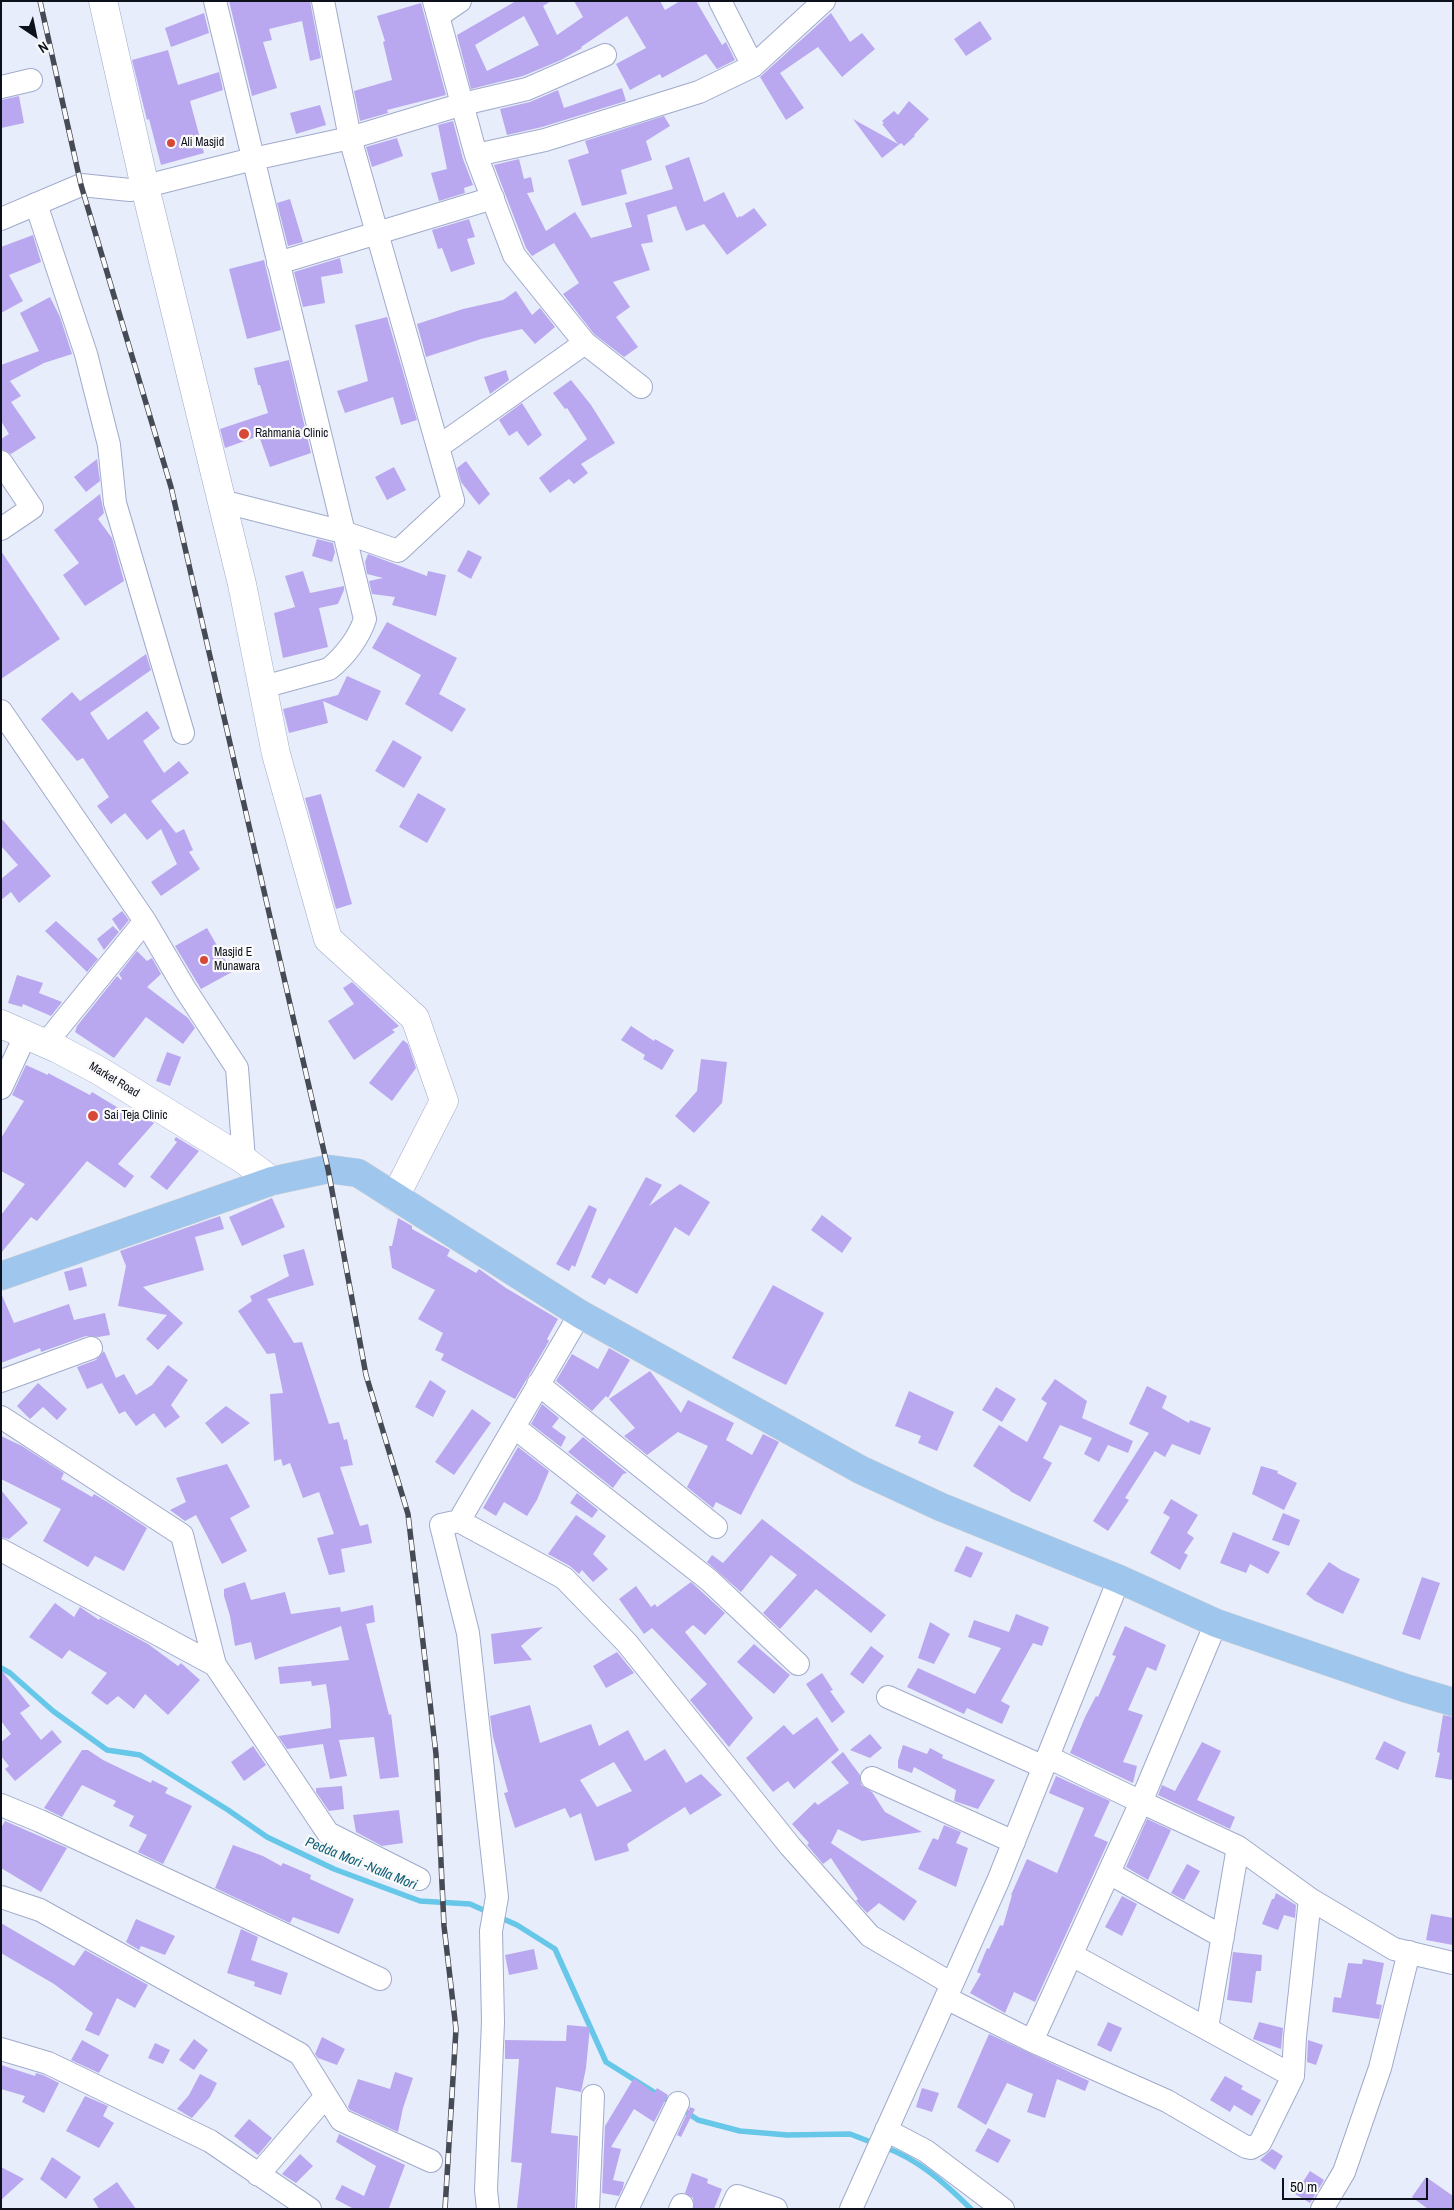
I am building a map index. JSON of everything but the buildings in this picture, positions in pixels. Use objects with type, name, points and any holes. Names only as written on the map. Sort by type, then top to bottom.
[{"type":"highway","points":[[1,1276],[272,1181],[328,1169],[358,1174],[580,1314],[861,1470],[940,1507],[1119,1579],[1216,1623],[1405,1688],[1453,1702]]},
{"type":"street","points":[[104,1],[145,186],[242,584],[276,754],[328,939],[415,1018],[444,1101],[395,1198]]},
{"type":"street","points":[[215,1],[365,619],[362,629],[338,662],[329,669],[263,687]]},
{"type":"street","points":[[221,501],[343,532],[398,551],[453,500],[350,138],[323,1]]},
{"type":"street","points":[[460,1],[436,9],[476,155],[514,255],[585,343],[641,387]]},
{"type":"street","points":[[720,1],[753,66]]},
{"type":"street","points":[[476,155],[545,140],[699,92],[753,66],[824,1]]},
{"type":"street","points":[[1,219],[81,185],[130,190],[253,159],[350,138],[463,104],[526,89],[605,55]]},
{"type":"street","points":[[1,87],[31,80]]},
{"type":"street","points":[[278,263],[493,198]]},
{"type":"street","points":[[36,204],[86,354],[109,444],[114,503],[183,733]]},
{"type":"street","points":[[438,447],[585,343]]},
{"type":"street","points":[[1,462],[32,508],[1,529]]},
{"type":"street","points":[[5,724],[145,921],[185,989],[237,1068],[244,1160]]},
{"type":"street","points":[[1,1088],[36,1039],[145,921]]},
{"type":"street","name":"Market Road","points":[[1,1024],[98,1070],[244,1160],[272,1181]]},
{"type":"street","points":[[460,1521],[580,1314]]},
{"type":"street","points":[[1,1381],[91,1348]]},
{"type":"street","points":[[538,1384],[716,1527]]},
{"type":"street","points":[[1,1417],[182,1535],[215,1665],[328,1833],[419,1879]]},
{"type":"street","points":[[514,1427],[709,1580],[798,1664]]},
{"type":"street","points":[[488,2209],[486,2190],[493,2022],[490,1931],[497,1897],[468,1633],[441,1525],[460,1521],[564,1578],[627,1644],[790,1846],[870,1936],[949,1991],[1032,2041],[1167,2101],[1251,2148],[1260,2143],[1293,2076],[1295,2037],[1310,1899]]},
{"type":"street","points":[[1,1550],[215,1665]]},
{"type":"street","points":[[850,2209],[1014,1842],[1119,1579]]},
{"type":"street","points":[[1032,2041],[1140,1802],[1216,1623]]},
{"type":"street","points":[[888,1696],[1140,1802],[1238,1847],[1310,1899],[1394,1949],[1453,1962]]},
{"type":"street","points":[[872,1778],[1014,1842]]},
{"type":"street","points":[[1,1805],[40,1820],[380,1979]]},
{"type":"street","points":[[1207,2028],[1238,1847]]},
{"type":"street","points":[[1108,1873],[1222,1937]]},
{"type":"street","points":[[1,1897],[40,1910],[300,2054],[341,2120],[430,2161]]},
{"type":"street","points":[[1322,2209],[1344,2172],[1380,2068],[1409,1952]]},
{"type":"street","points":[[1072,1955],[1293,2076]]},
{"type":"street","points":[[1,2049],[48,2063],[210,2141],[310,2209]]},
{"type":"street","points":[[258,2175],[326,2096]]},
{"type":"street","points":[[588,2209],[593,2096]]},
{"type":"street","points":[[627,2209],[678,2103]]},
{"type":"street","points":[[886,2130],[926,2151],[1003,2209]]},
{"type":"street","points":[[731,2209],[738,2196],[776,2209]]},
{"type":"waterway","name":"Pedda Mori -Nalla Mori","points":[[1,1668],[10,1673],[53,1711],[107,1750],[140,1755],[228,1810],[267,1837],[334,1869],[420,1901],[470,1904],[490,1913]]},
{"type":"waterway","name":"Pedda Mori -Nalla Mori","points":[[499,1917],[517,1925],[555,1949],[606,2062],[673,2104]]},
{"type":"waterway","name":"Pedda Mori -Nalla Mori","points":[[686,2112],[698,2120],[740,2131],[787,2135],[850,2134],[876,2144]]},
{"type":"waterway","name":"Pedda Mori -Nalla Mori","points":[[884,2147],[920,2165],[952,2190],[971,2209]]},
{"type":"railway","points":[[40,1],[81,185],[171,487],[328,1169],[366,1375],[408,1514],[436,1754],[444,1926],[456,2029],[445,2209]]},
{"type":"place","name":"Ali Masjid","points":[[171,143]]},
{"type":"place","name":"Rahmania Clinic","points":[[244,434]]},
{"type":"place","name":"Masjid E Munawara","points":[[204,960]]},
{"type":"place","name":"Sai Teja Clinic","points":[[93,1116]]}]
